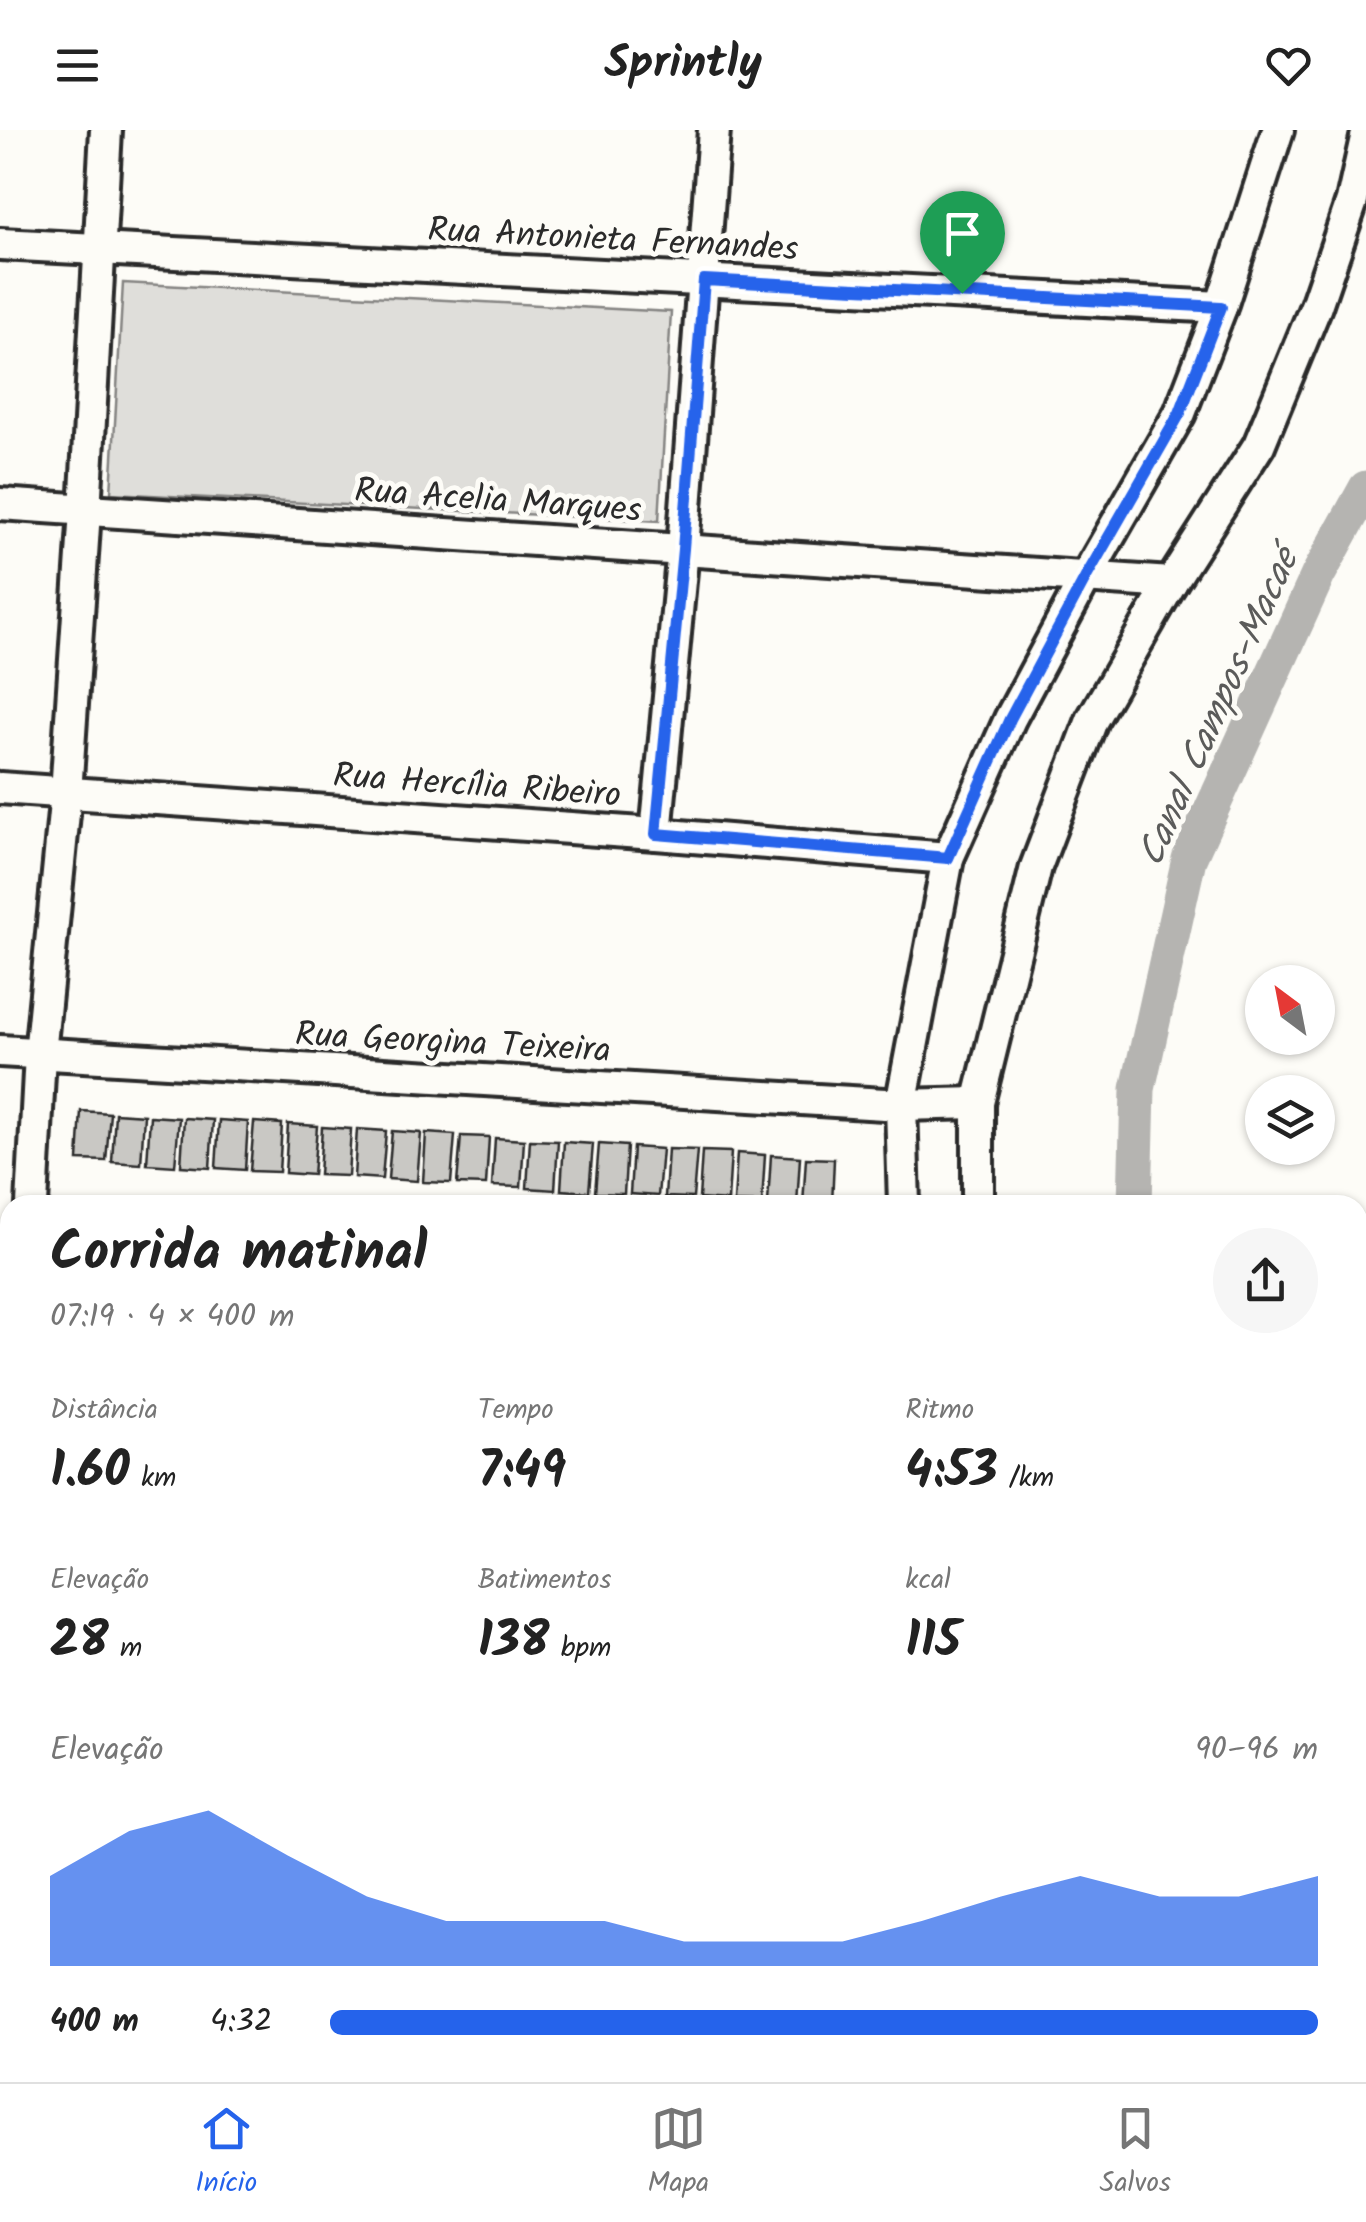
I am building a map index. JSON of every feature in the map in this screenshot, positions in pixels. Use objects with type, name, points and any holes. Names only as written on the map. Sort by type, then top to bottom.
[{"type":"street","points":[[33,1195],[40,1054],[66,792],[106,130]]},
{"type":"street","points":[[656,834],[683,549],[714,130]]},
{"type":"street","points":[[904,1195],[901,1105],[948,858],[1010,719],[1180,413],[1221,307],[1278,130]]},
{"type":"street","points":[[978,1195],[978,1103],[1036,868],[1092,720],[1171,583],[1259,445],[1316,306],[1352,201],[1366,138]]},
{"type":"street","name":"Rua Antonieta Fernandes","points":[[0,244],[1221,307]]},
{"type":"street","name":"Rua Acelia Marques","points":[[0,504],[1171,583]]},
{"type":"street","name":"Rua Hercília Ribeiro","points":[[0,788],[948,858]]},
{"type":"street","name":"Rua Georgina Teixeira","points":[[0,1051],[901,1105],[978,1103]]},
{"type":"shaded area","points":[[123,283],[671,312],[659,521],[111,493]]},
{"type":"building","points":[[81,1111],[110,1113],[106,1161],[78,1160]]},
{"type":"building","points":[[115,1113],[144,1115],[141,1164],[112,1162]]},
{"type":"building","points":[[150,1116],[179,1118],[175,1166],[147,1164]]},
{"type":"building","points":[[184,1118],[213,1120],[210,1168],[181,1166]]},
{"type":"building","points":[[219,1120],[248,1122],[245,1170],[216,1168]]},
{"type":"building","points":[[254,1122],[282,1124],[279,1172],[250,1171]]},
{"type":"building","points":[[288,1124],[317,1126],[313,1175],[285,1173]]},
{"type":"building","points":[[322,1127],[351,1129],[348,1176],[319,1175]]},
{"type":"building","points":[[357,1129],[386,1131],[382,1179],[354,1177]]},
{"type":"building","points":[[392,1131],[421,1133],[417,1181],[388,1179]]},
{"type":"building","points":[[426,1133],[455,1135],[451,1183],[423,1182]]},
{"type":"building","points":[[461,1136],[489,1137],[486,1185],[457,1184]]},
{"type":"building","points":[[495,1138],[524,1140],[521,1187],[492,1186]]},
{"type":"building","points":[[530,1140],[558,1141],[555,1190],[527,1188]]},
{"type":"building","points":[[564,1142],[593,1144],[589,1192],[561,1190]]},
{"type":"building","points":[[599,1144],[627,1146],[624,1194],[595,1193]]},
{"type":"building","points":[[633,1147],[662,1149],[658,1195],[630,1194]]},
{"type":"building","points":[[668,1149],[697,1150],[693,1195],[665,1195]]},
{"type":"building","points":[[702,1151],[731,1152],[728,1195],[699,1195]]},
{"type":"building","points":[[737,1153],[765,1155],[762,1195],[734,1195]]},
{"type":"building","points":[[771,1155],[800,1157],[798,1195],[768,1195]]},
{"type":"building","points":[[806,1158],[834,1159],[832,1195],[804,1195]]},
{"type":"waterway","name":"Canal Campos-Macaé","points":[[1135,1195],[1138,1089],[1189,859],[1318,575],[1366,488]]},
{"type":"route","points":[[704,280],[962,293],[1221,307],[1180,413],[1010,719],[948,858],[656,834],[704,280]]}]
